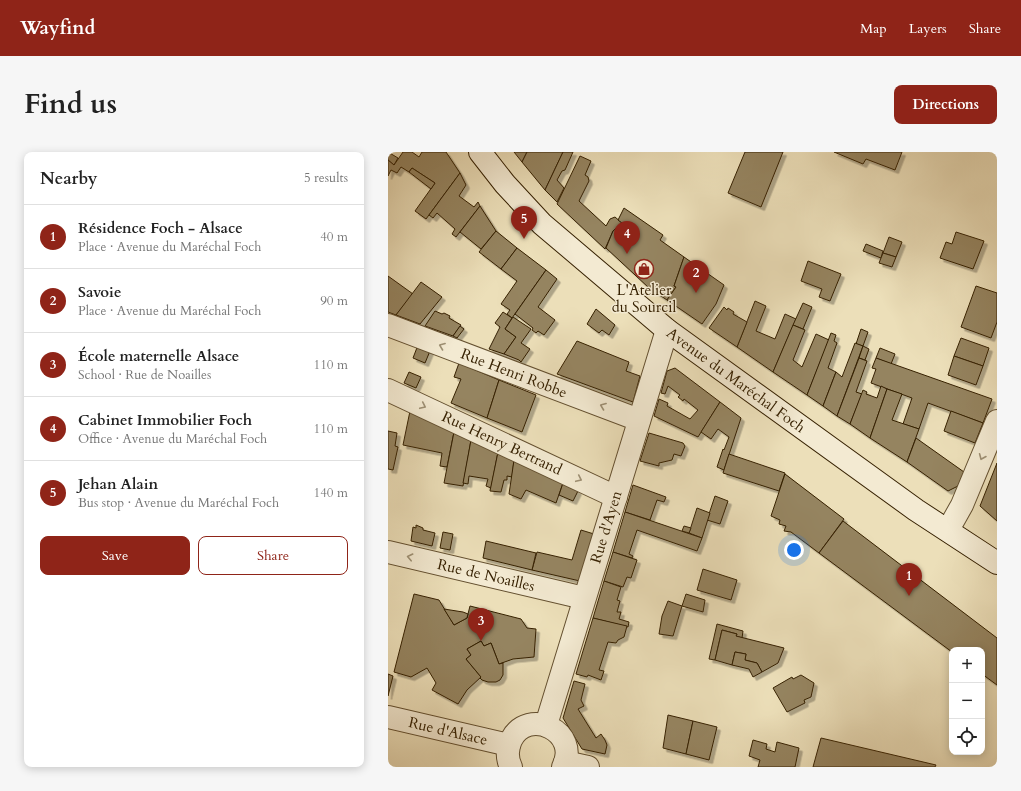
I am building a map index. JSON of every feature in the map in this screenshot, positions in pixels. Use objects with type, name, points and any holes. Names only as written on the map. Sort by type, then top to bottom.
[{"type":"street","name":"Avenue du Maréchal Foch","points":[[480,152],[505,184],[542,224],[667,330],[916,510],[997,563]]},
{"type":"street","name":"Rue Henri Robbe","points":[[388,325],[639,420]]},
{"type":"street","name":"Rue d'Ayen","points":[[546,725],[667,330]]},
{"type":"street","name":"Rue Henry Bertrand","points":[[388,390],[616,497]]},
{"type":"street","points":[[948,530],[962,505],[997,421]]},
{"type":"street","name":"Rue de Noailles","points":[[388,552],[584,598]]},
{"type":"street","name":"Rue d'Alsace","points":[[388,717],[509,745]]},
{"type":"street","points":[[512,767],[509,763],[508,754],[509,745],[513,736],[527,725],[536,724],[546,725],[557,732],[565,743],[567,752],[564,764],[588,767]]},
{"type":"building","points":[[388,152],[398,158],[394,165],[388,160]]},
{"type":"building","points":[[403,152],[412,152],[419,157],[422,152],[446,152],[460,173],[426,219],[415,211],[435,183],[412,168],[409,172],[401,167],[397,173],[391,170],[388,176],[388,160],[394,165]]},
{"type":"building","points":[[514,152],[527,152],[522,162]]},
{"type":"building","points":[[527,152],[563,152],[545,190],[522,162]]},
{"type":"building","points":[[563,152],[573,152],[565,170],[562,171],[557,180],[564,188],[557,202],[545,190]]},
{"type":"building","points":[[745,152],[783,152],[761,207],[728,193]]},
{"type":"building","points":[[834,152],[902,152],[895,170],[866,159],[863,164]]},
{"type":"building","points":[[580,156],[591,161],[585,175],[588,177],[589,181],[579,201],[606,226],[610,219],[615,217],[622,223],[613,231],[605,249],[557,204]]},
{"type":"building","points":[[412,168],[435,183],[431,189],[409,172]]},
{"type":"building","points":[[460,173],[466,185],[459,196],[474,207],[478,202],[480,206],[456,237],[452,234],[455,229],[437,213],[433,218],[429,215]]},
{"type":"building","points":[[480,206],[496,231],[481,249],[460,232]]},
{"type":"building","points":[[624,208],[663,235],[660,240],[684,257],[674,286],[676,287],[667,300],[649,288],[606,248],[613,231],[622,223],[618,220]]},
{"type":"building","points":[[496,231],[517,248],[501,269],[479,252]]},
{"type":"building","points":[[956,232],[984,241],[973,269],[940,258],[946,242],[952,244]]},
{"type":"building","points":[[889,237],[902,242],[896,257],[883,253]]},
{"type":"building","points":[[866,244],[883,251],[881,258],[863,251]]},
{"type":"building","points":[[517,248],[546,270],[512,318],[507,314],[510,310],[501,304],[517,281],[501,269]]},
{"type":"building","points":[[883,253],[896,257],[892,267],[879,263]]},
{"type":"building","points":[[684,257],[724,285],[716,304],[702,324],[667,300],[676,287],[674,286]]},
{"type":"building","points":[[808,261],[841,274],[830,301],[819,297],[822,289],[801,281]]},
{"type":"building","points":[[546,270],[557,279],[538,307],[555,320],[544,335],[538,331],[536,333],[532,330],[533,328],[515,314]]},
{"type":"building","points":[[388,276],[413,294],[396,315],[388,312]]},
{"type":"building","points":[[421,282],[442,297],[420,324],[396,315]]},
{"type":"building","points":[[976,286],[997,293],[997,322],[991,338],[961,327]]},
{"type":"building","points":[[755,301],[766,306],[756,331],[775,339],[785,314],[796,319],[773,372],[737,347]]},
{"type":"building","points":[[803,303],[812,307],[803,329],[793,325]]},
{"type":"building","points":[[724,307],[727,310],[728,308],[734,312],[733,314],[747,322],[737,347],[709,328]]},
{"type":"building","points":[[596,309],[615,325],[609,335],[602,330],[599,333],[587,324]]},
{"type":"building","points":[[435,311],[450,316],[449,318],[461,325],[453,336],[425,326]]},
{"type":"building","points":[[503,312],[512,318],[505,329],[516,337],[504,354],[489,349],[500,327],[495,323]]},
{"type":"building","points":[[513,317],[531,329],[521,343],[530,349],[521,362],[504,354],[516,337],[505,329]]},
{"type":"building","points":[[793,325],[805,330],[793,360],[802,367],[816,334],[829,340],[807,395],[773,372]]},
{"type":"building","points":[[460,326],[464,329],[457,338],[453,336]]},
{"type":"building","points":[[861,329],[868,332],[863,346],[856,344]]},
{"type":"building","points":[[831,333],[836,335],[834,341],[837,343],[828,368],[836,372],[823,406],[807,395]]},
{"type":"building","points":[[961,338],[989,348],[983,366],[954,356]]},
{"type":"building","points":[[577,341],[629,362],[626,371],[640,376],[633,402],[557,374]]},
{"type":"building","points":[[855,343],[863,346],[837,416],[823,406],[836,372],[842,377]]},
{"type":"building","points":[[418,345],[430,351],[425,363],[413,358]]},
{"type":"building","points":[[863,346],[869,349],[865,360],[859,358]]},
{"type":"building","points":[[880,348],[895,354],[891,364],[876,358]]},
{"type":"building","points":[[954,356],[983,366],[976,385],[948,375]]},
{"type":"building","points":[[859,358],[867,361],[856,392],[862,394],[850,424],[837,416]]},
{"type":"building","points":[[876,358],[992,399],[983,423],[928,403],[919,429],[903,424],[912,398],[871,383],[876,369],[872,368]]},
{"type":"building","points":[[459,363],[499,380],[487,418],[451,403],[461,379],[454,377]]},
{"type":"building","points":[[675,368],[720,402],[698,437],[654,416],[659,399],[668,403],[667,406],[690,419],[698,410],[684,399],[683,401],[678,397],[680,395],[668,386],[665,394],[661,393],[667,371]]},
{"type":"building","points":[[409,372],[421,377],[416,388],[404,383]]},
{"type":"building","points":[[499,380],[536,395],[522,432],[487,418]]},
{"type":"building","points":[[881,386],[887,389],[870,438],[850,424],[863,390],[867,392],[866,394],[877,398]]},
{"type":"building","points":[[887,389],[902,394],[892,420],[919,429],[907,462],[870,438]]},
{"type":"building","points":[[720,402],[741,418],[724,470],[717,467],[729,437],[718,429],[711,439],[701,432]]},
{"type":"building","points":[[410,411],[454,432],[447,467],[440,466],[442,453],[403,445]]},
{"type":"building","points":[[951,411],[983,423],[975,443],[944,431]]},
{"type":"building","points":[[388,431],[397,433],[395,446],[398,447],[393,470],[388,469]]},
{"type":"building","points":[[454,432],[471,440],[463,486],[444,483]]},
{"type":"building","points":[[649,433],[683,443],[685,446],[681,456],[674,454],[672,460],[659,463],[659,466],[640,461]]},
{"type":"building","points":[[916,438],[964,472],[958,486],[948,491],[907,462]]},
{"type":"building","points":[[471,440],[498,452],[491,488],[486,486],[488,479],[469,476],[468,484],[463,483]]},
{"type":"building","points":[[498,452],[514,460],[512,477],[507,476],[507,480],[504,480],[501,492],[490,491]]},
{"type":"building","points":[[729,454],[785,473],[779,491],[723,473]]},
{"type":"building","points":[[514,460],[563,483],[556,503],[526,490],[521,499],[509,494]]},
{"type":"building","points":[[997,463],[997,521],[980,506]]},
{"type":"building","points":[[785,474],[844,519],[819,553],[791,532],[784,531],[786,526],[779,524],[780,520],[771,516]]},
{"type":"building","points":[[563,483],[578,491],[573,501],[559,495]]},
{"type":"building","points":[[633,485],[666,497],[664,502],[657,500],[650,520],[625,512]]},
{"type":"building","points":[[715,496],[728,501],[720,524],[707,520]]},
{"type":"building","points":[[697,508],[710,513],[702,538],[689,533]]},
{"type":"building","points":[[625,512],[702,538],[697,551],[637,530],[629,554],[633,556],[632,558],[613,552]]},
{"type":"building","points":[[843,521],[997,638],[997,685],[985,676],[985,647],[949,647],[949,650],[819,553]]},
{"type":"building","points":[[416,525],[423,528],[423,530],[435,533],[432,546],[411,541],[413,527],[416,528]]},
{"type":"building","points":[[684,526],[691,528],[689,533],[682,531]]},
{"type":"building","points":[[581,530],[594,534],[580,581],[532,570],[537,552],[572,560]]},
{"type":"building","points":[[443,532],[453,534],[450,550],[440,548]]},
{"type":"building","points":[[486,541],[536,553],[532,570],[483,558]]},
{"type":"building","points":[[613,552],[637,560],[631,578],[627,577],[623,587],[604,581]]},
{"type":"building","points":[[703,569],[737,580],[731,600],[697,590]]},
{"type":"building","points":[[604,581],[621,587],[617,600],[620,601],[617,612],[621,612],[619,619],[629,622],[628,627],[593,618]]},
{"type":"building","points":[[414,594],[439,600],[454,625],[467,618],[470,606],[521,619],[527,628],[536,629],[534,657],[513,659],[499,664],[491,643],[484,646],[481,641],[467,649],[471,655],[466,659],[481,677],[467,690],[458,704],[432,690],[436,683],[427,668],[411,677],[394,672]]},
{"type":"building","points":[[686,594],[705,600],[703,612],[682,606]]},
{"type":"building","points":[[668,601],[682,606],[673,636],[659,634],[662,616]]},
{"type":"building","points":[[444,609],[463,612],[468,614],[467,618],[454,625]]},
{"type":"building","points":[[593,618],[627,626],[624,637],[616,643],[608,642],[599,670],[604,671],[601,680],[588,675],[587,677],[576,674]]},
{"type":"building","points":[[717,624],[743,631],[742,638],[736,636],[737,634],[722,630],[715,660],[709,659]]},
{"type":"building","points":[[722,630],[737,634],[736,636],[784,648],[778,663],[762,672],[757,663],[745,660],[746,654],[735,652],[732,665],[715,660]]},
{"type":"building","points":[[481,641],[484,646],[491,643],[499,664],[503,663],[503,675],[500,680],[496,682],[482,680],[466,659],[471,655],[467,649]]},
{"type":"building","points":[[735,652],[746,654],[745,660],[757,663],[762,672],[753,677],[749,669],[732,665]]},
{"type":"building","points":[[388,674],[393,676],[388,696]]},
{"type":"building","points":[[801,675],[814,683],[811,697],[804,700],[805,703],[787,712],[773,688],[792,677],[793,679]]},
{"type":"building","points":[[574,681],[585,684],[581,700],[584,706],[578,709],[596,738],[601,734],[605,740],[607,745],[605,754],[582,749],[563,718]]},
{"type":"building","points":[[668,715],[693,721],[686,754],[663,748]]},
{"type":"building","points":[[693,721],[717,727],[709,760],[686,754]]},
{"type":"building","points":[[821,738],[936,765],[935,767],[813,767]]},
{"type":"building","points":[[753,740],[767,744],[766,749],[775,752],[777,742],[799,748],[795,767],[758,767],[760,760],[749,756]]},
{"type":"place","name":"Jehan Alain","points":[[524,239]]},
{"type":"place","name":"Cabinet Immobilier Foch","points":[[627,254]]},
{"type":"place","name":"L'Atelier du Sourcil","points":[[644,269]]},
{"type":"place","name":"Savoie","points":[[696,293]]},
{"type":"place","name":"Résidence Foch - Alsace","points":[[909,596]]},
{"type":"place","name":"École maternelle Alsace","points":[[481,641]]}]
